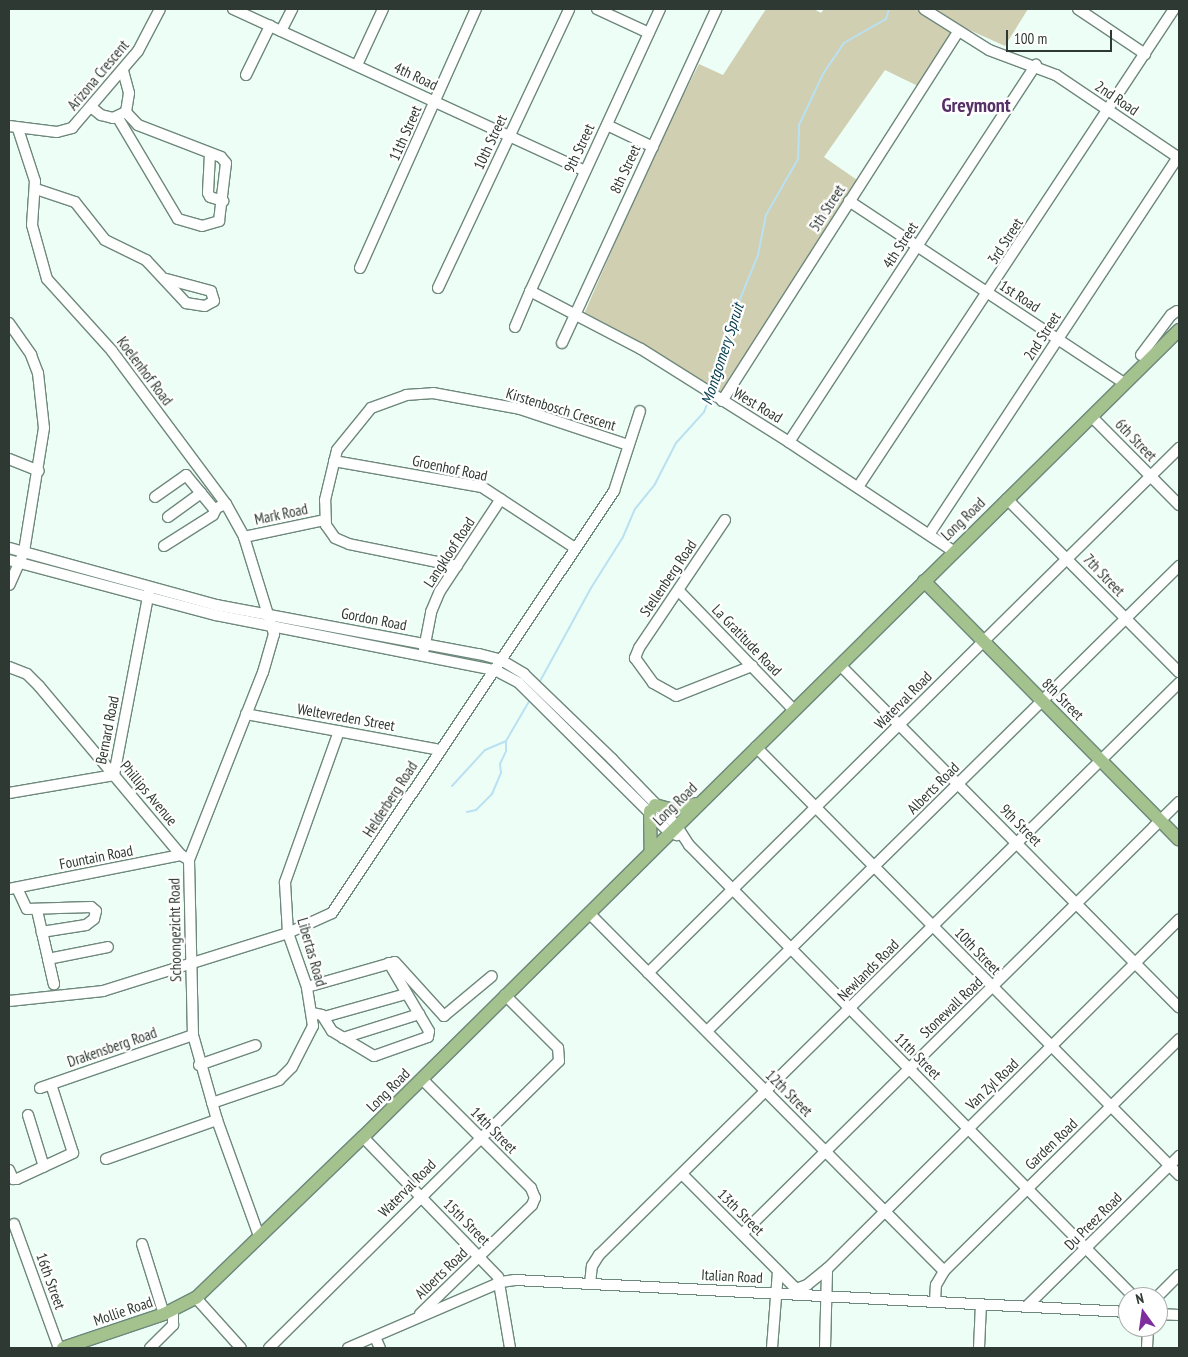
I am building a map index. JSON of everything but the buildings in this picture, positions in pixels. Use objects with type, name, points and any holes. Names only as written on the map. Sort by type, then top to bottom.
[{"type":"main road","name":"Long Road","points":[[194,1299],[363,1137],[651,850],[675,831],[700,802],[953,551],[1178,334]]},
{"type":"main road","name":"8th Street","points":[[924,581],[1179,840]]},
{"type":"main road","points":[[651,850],[652,808],[674,810],[700,802]]},
{"type":"main road","name":"Mollie Road","points":[[61,1348],[168,1312],[194,1299]]},
{"type":"street","name":"Arizona Crescent","points":[[13,128],[65,131],[72,128],[123,71],[138,51],[160,9]]},
{"type":"street","name":"4th Road","points":[[234,9],[585,171]]},
{"type":"street","points":[[281,31],[292,9]]},
{"type":"street","points":[[357,65],[383,9]]},
{"type":"street","name":"11th Street","points":[[360,268],[476,9]]},
{"type":"street","name":"10th Street","points":[[438,288],[569,9]]},
{"type":"street","points":[[598,9],[649,33]]},
{"type":"street","name":"9th Street","points":[[514,327],[660,9]]},
{"type":"street","name":"8th Street","points":[[562,343],[716,9]]},
{"type":"street","name":"2nd Road","points":[[924,9],[989,50],[1036,65],[1179,157]]},
{"type":"street","points":[[1079,9],[1145,54]]},
{"type":"street","name":"3rd Street","points":[[858,487],[1174,9]]},
{"type":"street","points":[[246,75],[270,26]]},
{"type":"street","name":"5th Street","points":[[715,397],[849,201],[959,32]]},
{"type":"street","name":"4th Street","points":[[790,442],[1036,65]]},
{"type":"street","points":[[122,115],[130,101],[123,71]]},
{"type":"street","points":[[92,107],[101,115],[122,115],[138,124],[221,157],[227,166],[219,221],[214,224],[193,225],[178,219],[122,115]]},
{"type":"street","points":[[606,125],[653,147]]},
{"type":"street","name":"Koelenhof Road","points":[[13,128],[36,189],[32,226],[47,279],[112,350],[226,504],[244,537],[273,628]]},
{"type":"street","points":[[210,154],[208,193],[210,197],[223,201]]},
{"type":"street","name":"2nd Street","points":[[930,533],[1179,157]]},
{"type":"street","points":[[36,189],[75,202],[105,240],[141,256],[166,280]]},
{"type":"street","name":"1st Road","points":[[849,201],[1125,384]]},
{"type":"street","name":"West Road","points":[[530,291],[576,313],[790,442],[930,533],[953,551]]},
{"type":"street","points":[[1141,355],[1171,315],[1179,313]]},
{"type":"street","points":[[9,323],[31,354],[38,373],[44,428],[39,471],[24,552],[9,585]]},
{"type":"street","name":"Kirstenbosch Crescent","points":[[325,520],[334,461],[341,442],[372,408],[420,392],[520,409],[628,445]]},
{"type":"street","name":"Helderberg Road","points":[[9,1001],[87,994],[288,933],[324,920],[338,907],[614,491],[640,411]]},
{"type":"street","name":"6th Street","points":[[1092,417],[1179,505]]},
{"type":"street","name":"Waterval Road","points":[[648,974],[815,806],[1179,448]]},
{"type":"street","points":[[9,459],[39,471]]},
{"type":"street","name":"Groenhof Road","points":[[334,461],[482,487],[576,548]]},
{"type":"street","points":[[155,497],[186,475],[216,510]]},
{"type":"street","points":[[168,517],[202,493]]},
{"type":"street","name":"Langkloof Road","points":[[424,649],[435,603],[501,499]]},
{"type":"street","name":"7th Street","points":[[1007,499],[1179,672]]},
{"type":"street","points":[[164,546],[213,515],[216,510],[226,504]]},
{"type":"street","points":[[325,520],[335,538],[349,544],[457,566]]},
{"type":"street","name":"Mark Road","points":[[244,537],[325,520]]},
{"type":"street","name":"Stellenberg Road","points":[[725,520],[636,653],[635,658],[645,675],[662,690],[676,696],[752,666]]},
{"type":"street","name":"Gordon Road","points":[[9,548],[268,615],[424,649],[495,670],[532,695],[675,831]]},
{"type":"street","name":"Gordon Road","points":[[9,560],[273,628],[501,660],[537,685],[652,808]]},
{"type":"street","name":"Alberts Road","points":[[707,1031],[1179,566]]},
{"type":"street","name":"Bernard Road","points":[[9,793],[114,775],[151,586]]},
{"type":"street","name":"La Gratitude Road","points":[[679,591],[794,710]]},
{"type":"street","name":"Schoongezicht Road","points":[[259,1236],[217,1120],[199,1065],[193,1036],[185,858],[246,714],[274,642],[273,628]]},
{"type":"street","name":"9th Street","points":[[840,665],[1077,902],[1179,1008]]},
{"type":"street","name":"Phillips Avenue","points":[[9,667],[32,679],[185,858]]},
{"type":"street","name":"Newlands Road","points":[[590,1284],[592,1266],[599,1255],[851,1010],[1179,683]]},
{"type":"street","name":"Weltevreden Street","points":[[246,714],[441,750]]},
{"type":"street","name":"Libertas Road","points":[[212,1103],[279,1080],[292,1067],[305,1045],[313,1026],[307,987],[288,933],[284,897],[289,865],[339,731]]},
{"type":"street","name":"10th Street","points":[[756,747],[1179,1175]]},
{"type":"street","name":"Stonewall Road","points":[[742,1233],[993,988],[1179,802]]},
{"type":"street","name":"11th Street","points":[[675,831],[1124,1287]]},
{"type":"street","name":"Fountain Road","points":[[13,888],[185,858]]},
{"type":"street","points":[[13,888],[23,907],[37,910],[92,907],[96,911],[94,919],[86,925],[42,932]]},
{"type":"street","points":[[37,910],[54,984],[42,932]]},
{"type":"street","name":"12th Street","points":[[589,913],[944,1271]]},
{"type":"street","name":"Van Zyl Road","points":[[799,1292],[827,1269],[1179,920]]},
{"type":"street","points":[[48,959],[108,947]]},
{"type":"street","points":[[324,1017],[332,1031],[376,1056],[428,1037],[429,1031],[389,963]]},
{"type":"street","points":[[307,987],[389,963],[399,963],[444,1016],[492,976]]},
{"type":"street","points":[[312,1014],[324,1017],[406,994]]},
{"type":"street","name":"Waterval Road","points":[[269,1348],[480,1136],[557,1064],[561,1057],[558,1048],[505,995]]},
{"type":"street","points":[[343,1038],[419,1014]]},
{"type":"street","name":"Drakensberg Road","points":[[40,1088],[193,1036]]},
{"type":"street","name":"Garden Road","points":[[944,1271],[1179,1039]]},
{"type":"street","points":[[199,1065],[256,1045]]},
{"type":"street","name":"14th Street","points":[[422,1079],[531,1188],[535,1198],[532,1205]]},
{"type":"street","points":[[9,1170],[15,1179],[73,1152],[51,1084]]},
{"type":"street","points":[[28,1115],[44,1167]]},
{"type":"street","points":[[106,1159],[217,1120]]},
{"type":"street","name":"15th Street","points":[[363,1137],[480,1256],[501,1282]]},
{"type":"street","name":"Du Preez Road","points":[[1027,1306],[1179,1156]]},
{"type":"street","name":"13th Street","points":[[683,1175],[799,1292]]},
{"type":"street","name":"Alberts Road","points":[[414,1320],[532,1205]]},
{"type":"street","name":"16th Street","points":[[14,1224],[61,1348]]},
{"type":"street","points":[[142,1244],[173,1325],[150,1348]]},
{"type":"street","points":[[825,1348],[828,1295],[827,1269]]},
{"type":"street","points":[[935,1302],[936,1285],[944,1271]]},
{"type":"street","points":[[772,1348],[778,1272]]},
{"type":"street","points":[[1167,1287],[1179,1275]]},
{"type":"street","name":"Italian Road","points":[[348,1348],[501,1282],[515,1280],[775,1293],[799,1292],[935,1302],[1118,1311]]},
{"type":"street","points":[[501,1282],[510,1348]]},
{"type":"street","points":[[194,1299],[241,1348]]},
{"type":"street","points":[[979,1348],[981,1304]]},
{"type":"street","points":[[375,1336],[380,1348]]},
{"type":"green space","points":[[766,9],[814,9],[821,13],[824,9],[922,9],[959,33],[922,88],[885,70],[824,157],[860,182],[721,398],[584,314],[656,149],[699,64],[723,75]]},
{"type":"green space","points":[[936,9],[1028,9],[1005,46],[965,28]]},
{"type":"waterway","name":"Montgomery Spruit","points":[[712,390],[738,304],[758,255],[766,215],[798,159],[799,125],[823,74],[844,43],[886,19],[889,9]]},
{"type":"waterway","name":"Montgomery Spruit","points":[[539,683],[591,588],[623,537],[635,509],[655,484],[676,443],[704,412],[710,396]]},
{"type":"waterway","name":"Montgomery Spruit","points":[[452,786],[485,750],[506,741],[531,698]]},
{"type":"waterway","points":[[467,812],[476,810],[492,794],[501,773],[500,764],[506,751],[506,741]]},
{"type":"district","name":"Greymont","points":[[976,105]]}]
